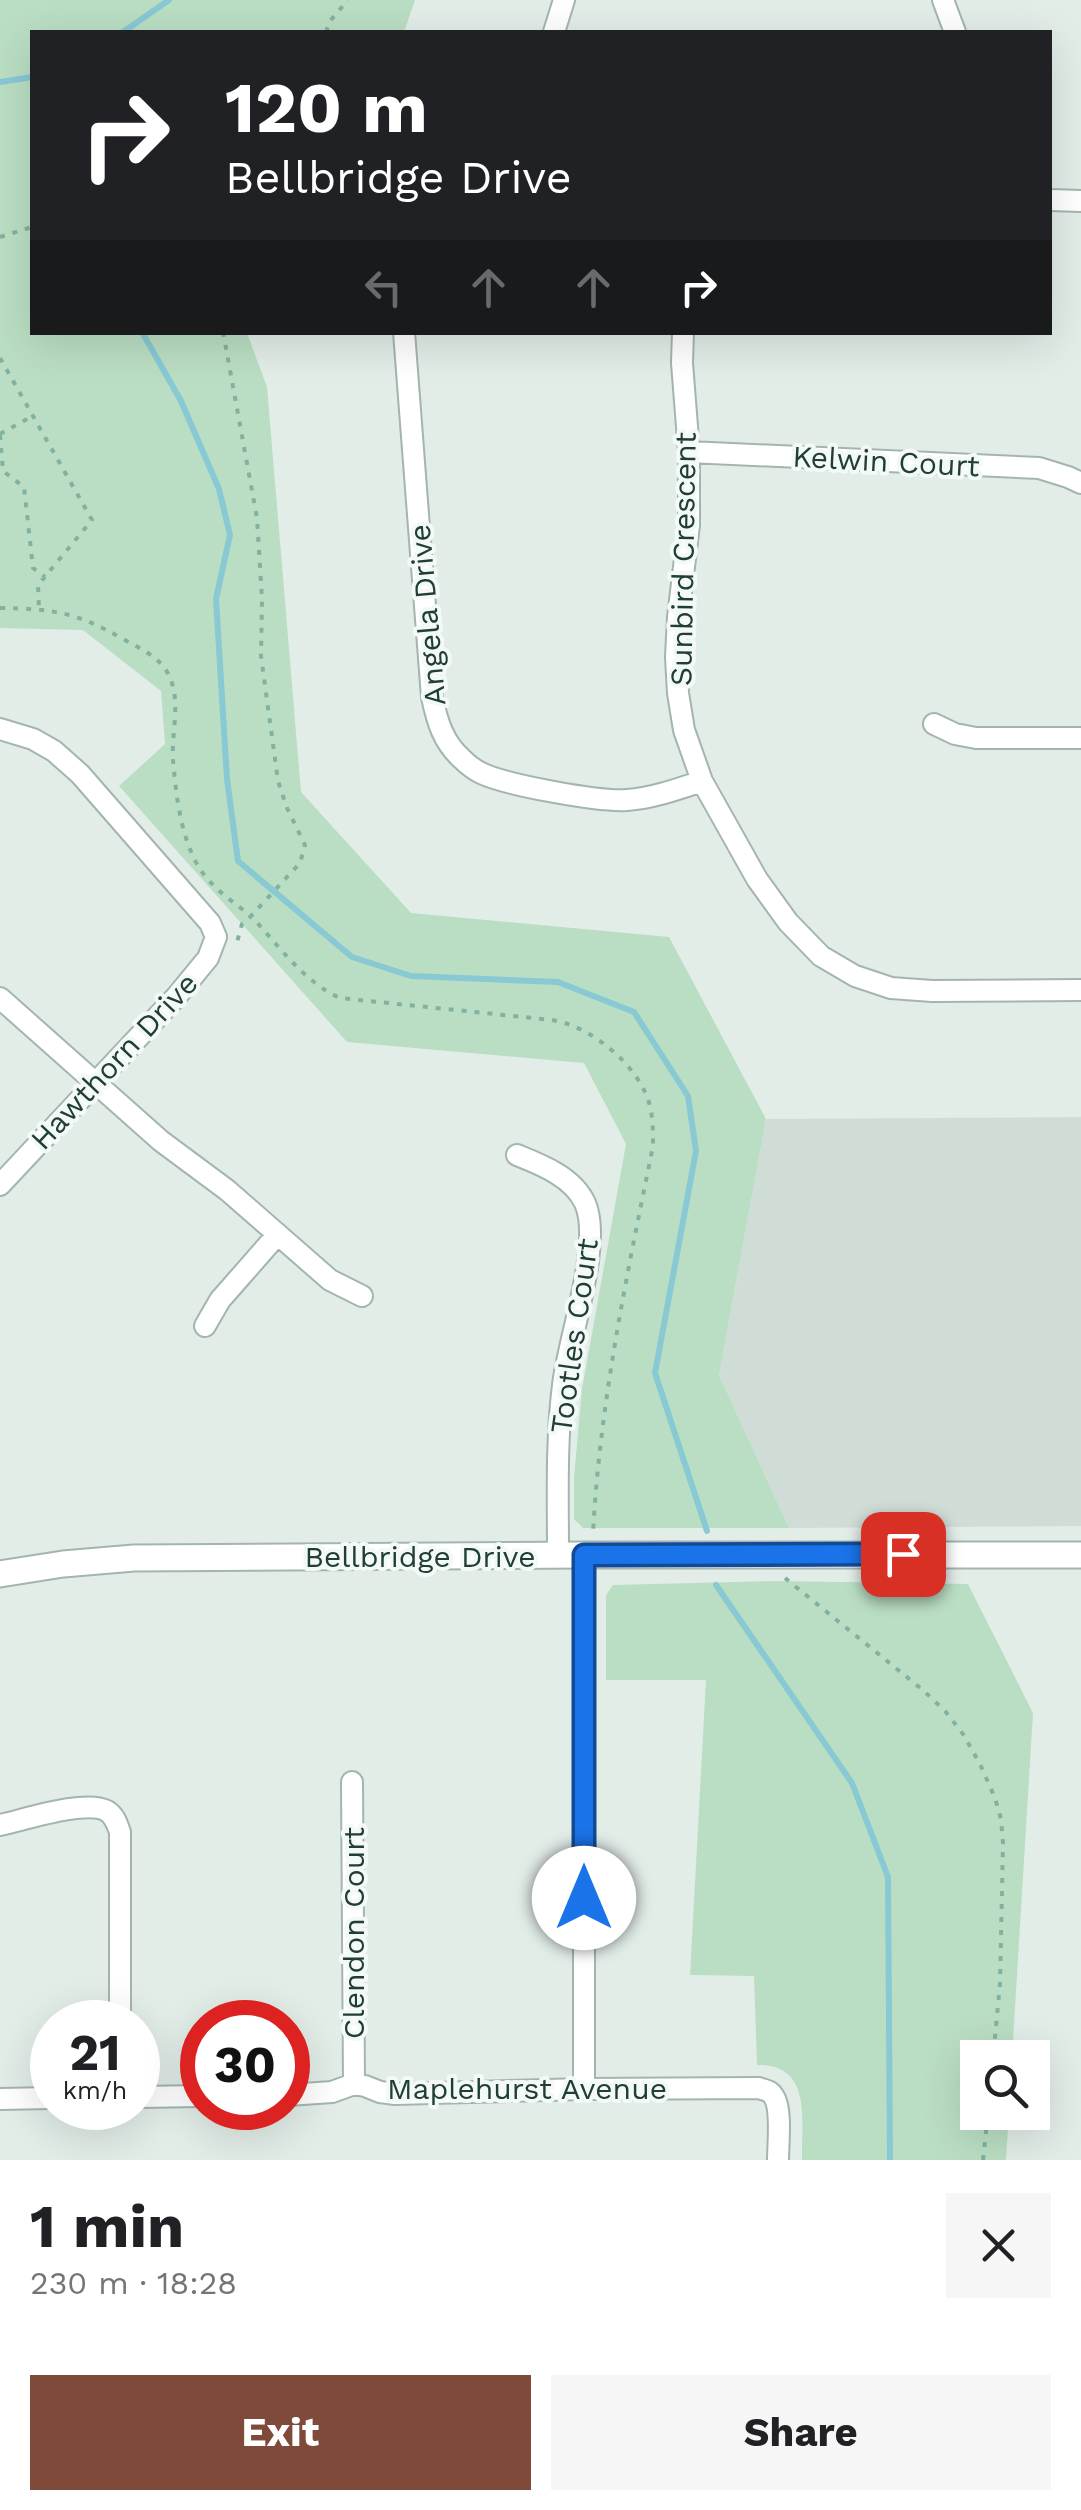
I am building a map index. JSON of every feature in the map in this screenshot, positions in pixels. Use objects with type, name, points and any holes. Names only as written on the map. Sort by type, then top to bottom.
[{"type":"street","points":[[555,30],[564,0]]},
{"type":"street","points":[[943,0],[955,30]]},
{"type":"street","points":[[1052,200],[1081,201]]},
{"type":"street","name":"Angela Drive","points":[[404,335],[432,697],[445,739],[481,773],[587,797],[624,800],[662,794],[702,780]]},
{"type":"street","name":"Sunbird Crescent","points":[[683,335],[689,526],[676,658],[684,730],[702,780],[757,878],[788,922],[821,956],[856,976],[890,988],[1081,990]]},
{"type":"street","name":"Kelwin Court","points":[[689,452],[1039,468],[1081,483]]},
{"type":"street","points":[[934,724],[976,738],[1081,738]]},
{"type":"street","name":"Hawthorn Drive","points":[[0,729],[54,750],[80,774],[214,929],[214,946],[208,958],[176,997],[0,1185]]},
{"type":"street","points":[[0,998],[161,1141],[227,1190],[330,1280],[362,1296]]},
{"type":"street","name":"Tootles Court","points":[[517,1156],[561,1176],[576,1188],[586,1205],[591,1228],[563,1384],[558,1461],[571,1555],[584,2089]]},
{"type":"street","points":[[205,1326],[220,1300],[276,1235]]},
{"type":"street","name":"Bellbridge Drive","points":[[0,1574],[134,1558],[1081,1554]]},
{"type":"street","name":"Clendon Court","points":[[352,1782],[354,2084]]},
{"type":"street","points":[[0,1825],[115,1803],[120,1832],[120,2000]]},
{"type":"street","name":"Maplehurst Avenue","points":[[310,2094],[332,2092],[354,2084],[396,2094],[584,2089],[768,2091],[777,2106],[778,2160]]},
{"type":"street","points":[[0,2099],[30,2098]]},
{"type":"path","points":[[327,30],[348,0]]},
{"type":"path","points":[[0,237],[30,228]]},
{"type":"path","points":[[0,358],[92,520],[38,585],[39,609]]},
{"type":"path","points":[[33,416],[0,434],[4,470],[24,487],[33,568],[45,577]]},
{"type":"path","points":[[0,608],[72,614],[157,659],[165,670],[175,694],[173,758],[182,824],[206,879],[251,916],[242,924],[237,942]]},
{"type":"path","points":[[983,2160],[986,2130]]},
{"type":"shaded area","points":[[1081,1117],[1081,1526],[789,1528],[719,1375],[766,1119]]},
{"type":"green space","points":[[0,0],[415,0],[405,30],[30,30],[30,335],[248,335],[267,387],[301,792],[411,913],[669,937],[766,1119],[719,1375],[789,1528],[583,1528],[574,1519],[582,1389],[626,1144],[584,1063],[347,1042],[119,786],[165,744],[161,691],[83,630],[0,628]]},
{"type":"green space","points":[[775,1581],[968,1584],[1033,1713],[1013,2040],[960,2040],[960,2130],[1008,2130],[1006,2160],[802,2160],[802,2113],[796,2084],[775,2067],[757,2065],[754,1976],[690,1975],[706,1680],[606,1680],[606,1595],[613,1585]]},
{"type":"waterway","points":[[126,30],[169,0]]},
{"type":"waterway","points":[[0,82],[30,77]]},
{"type":"waterway","points":[[144,335],[181,401],[219,489],[230,535],[216,599],[227,779],[238,861],[352,957],[411,976],[558,982],[634,1012],[688,1096],[696,1151],[655,1373],[707,1531]]},
{"type":"waterway","points":[[716,1585],[852,1783],[888,1877],[890,2160]]},
{"type":"route","points":[[584,1898],[584,1555],[903,1554]]}]
